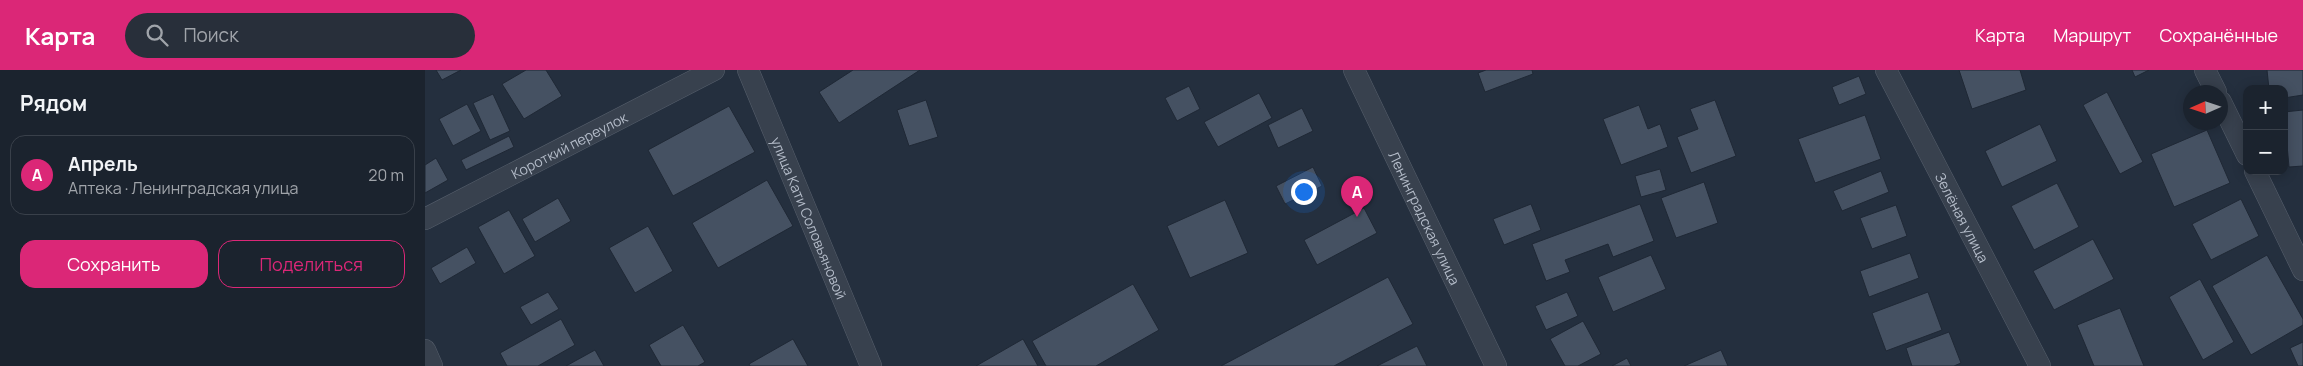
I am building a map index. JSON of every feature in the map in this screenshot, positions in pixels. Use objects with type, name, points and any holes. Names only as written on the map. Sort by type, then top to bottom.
[{"type":"street","name":"Короткий переулок","points":[[425,219],[714,70]]},
{"type":"street","name":"улица Кати Соловьяновой","points":[[748,70],[871,366]]},
{"type":"street","name":"Ленинградская улица","points":[[1354,70],[1496,366]]},
{"type":"street","name":"Зелёная улица","points":[[1886,70],[2040,366]]},
{"type":"street","points":[[2205,70],[2212,85]]},
{"type":"street","points":[[2228,116],[2243,147]]},
{"type":"street","points":[[2257,175],[2303,270]]},
{"type":"street","points":[[425,350],[432,366]]},
{"type":"building","points":[[436,70],[461,70],[442,80]]},
{"type":"building","points":[[526,70],[546,70],[562,96],[524,119],[502,84]]},
{"type":"building","points":[[853,70],[920,70],[839,123],[819,92]]},
{"type":"building","points":[[1486,70],[1532,70],[1533,74],[1485,92],[1478,73]]},
{"type":"building","points":[[1959,70],[2020,70],[2026,90],[1972,109]]},
{"type":"building","points":[[2132,70],[2149,70],[2135,77]]},
{"type":"building","points":[[2267,70],[2303,70],[2303,95],[2288,97],[2288,85],[2269,85]]},
{"type":"building","points":[[1859,76],[1866,94],[1839,105],[1832,87]]},
{"type":"building","points":[[1189,86],[1200,109],[1177,121],[1165,98]]},
{"type":"building","points":[[2107,92],[2143,162],[2120,174],[2083,105]]},
{"type":"building","points":[[1259,93],[1272,118],[1218,147],[1204,122]]},
{"type":"building","points":[[493,94],[510,131],[490,140],[473,103]]},
{"type":"building","points":[[926,100],[938,137],[909,146],[897,110]]},
{"type":"building","points":[[1715,100],[1736,156],[1691,173],[1677,137],[1698,129],[1690,109]]},
{"type":"building","points":[[467,104],[481,131],[453,146],[439,119]]},
{"type":"building","points":[[1639,105],[1648,129],[1660,124],[1668,147],[1621,165],[1603,119]]},
{"type":"building","points":[[729,106],[755,152],[673,196],[648,150]]},
{"type":"building","points":[[1302,108],[1313,131],[1278,148],[1268,125]]},
{"type":"building","points":[[2303,110],[2303,166],[2289,167],[2288,112]]},
{"type":"building","points":[[1865,115],[1881,159],[1815,183],[1798,139]]},
{"type":"building","points":[[2040,124],[2057,161],[2002,187],[1985,151]]},
{"type":"building","points":[[2207,130],[2230,183],[2174,207],[2151,154]]},
{"type":"building","points":[[509,136],[514,147],[466,170],[461,160]]},
{"type":"building","points":[[436,158],[448,180],[425,193],[425,165]]},
{"type":"building","points":[[1313,167],[1322,186],[1285,204],[1276,186]]},
{"type":"building","points":[[1660,169],[1666,190],[1641,197],[1635,176]]},
{"type":"building","points":[[1881,171],[1889,192],[1842,211],[1833,191]]},
{"type":"building","points":[[767,180],[793,226],[718,268],[692,223]]},
{"type":"building","points":[[1704,182],[1718,223],[1676,238],[1661,198]]},
{"type":"building","points":[[2057,183],[2079,227],[2034,250],[2011,206]]},
{"type":"building","points":[[558,198],[571,221],[535,242],[522,219]]},
{"type":"building","points":[[2241,199],[2259,236],[2211,260],[2192,224]]},
{"type":"building","points":[[1225,200],[1248,253],[1190,278],[1167,226]]},
{"type":"building","points":[[1531,204],[1541,230],[1504,245],[1493,219]]},
{"type":"building","points":[[1640,204],[1654,241],[1613,257],[1608,244],[1565,260],[1570,272],[1546,281],[1532,244]]},
{"type":"building","points":[[1896,205],[1907,236],[1872,249],[1860,218]]},
{"type":"building","points":[[1364,208],[1377,233],[1317,265],[1304,240]]},
{"type":"building","points":[[509,210],[535,256],[504,274],[478,227]]},
{"type":"building","points":[[648,226],[673,271],[635,293],[609,248]]},
{"type":"building","points":[[2093,239],[2114,279],[2054,310],[2033,271]]},
{"type":"building","points":[[467,247],[476,263],[440,284],[431,268]]},
{"type":"building","points":[[1910,253],[1919,278],[1869,297],[1860,271]]},
{"type":"building","points":[[1651,255],[1666,289],[1613,312],[1598,277]]},
{"type":"building","points":[[2267,255],[2303,319],[2303,325],[2251,355],[2212,286]]},
{"type":"building","points":[[1388,277],[1413,324],[1334,366],[1221,366]]},
{"type":"building","points":[[2200,279],[2234,342],[2203,360],[2169,297]]},
{"type":"building","points":[[1133,284],[1159,330],[1096,366],[1046,366],[1032,341]]},
{"type":"building","points":[[548,292],[559,309],[531,325],[520,307]]},
{"type":"building","points":[[1567,292],[1578,316],[1546,330],[1535,306]]},
{"type":"building","points":[[1928,292],[1942,330],[1886,351],[1872,313]]},
{"type":"building","points":[[2120,308],[2144,366],[2094,366],[2077,325]]},
{"type":"building","points":[[561,319],[575,345],[538,366],[507,366],[500,353]]},
{"type":"building","points":[[1583,321],[1601,354],[1578,366],[1565,366],[1550,339]]},
{"type":"building","points":[[683,325],[705,362],[698,366],[661,366],[649,345]]},
{"type":"building","points":[[1949,332],[1961,363],[1954,366],[1912,366],[1906,348]]},
{"type":"building","points":[[793,339],[808,366],[750,366],[749,364]]},
{"type":"building","points":[[1023,339],[1038,366],[976,366]]},
{"type":"building","points":[[2303,342],[2303,366],[2298,366],[2290,348]]},
{"type":"building","points":[[1417,346],[1427,366],[1377,366]]},
{"type":"building","points":[[595,350],[604,366],[566,366]]},
{"type":"building","points":[[1721,350],[1728,366],[1684,366]]},
{"type":"building","points":[[1627,358],[1631,366],[1612,366]]},
{"type":"place","name":"Апрель","points":[[1357,217]]}]
